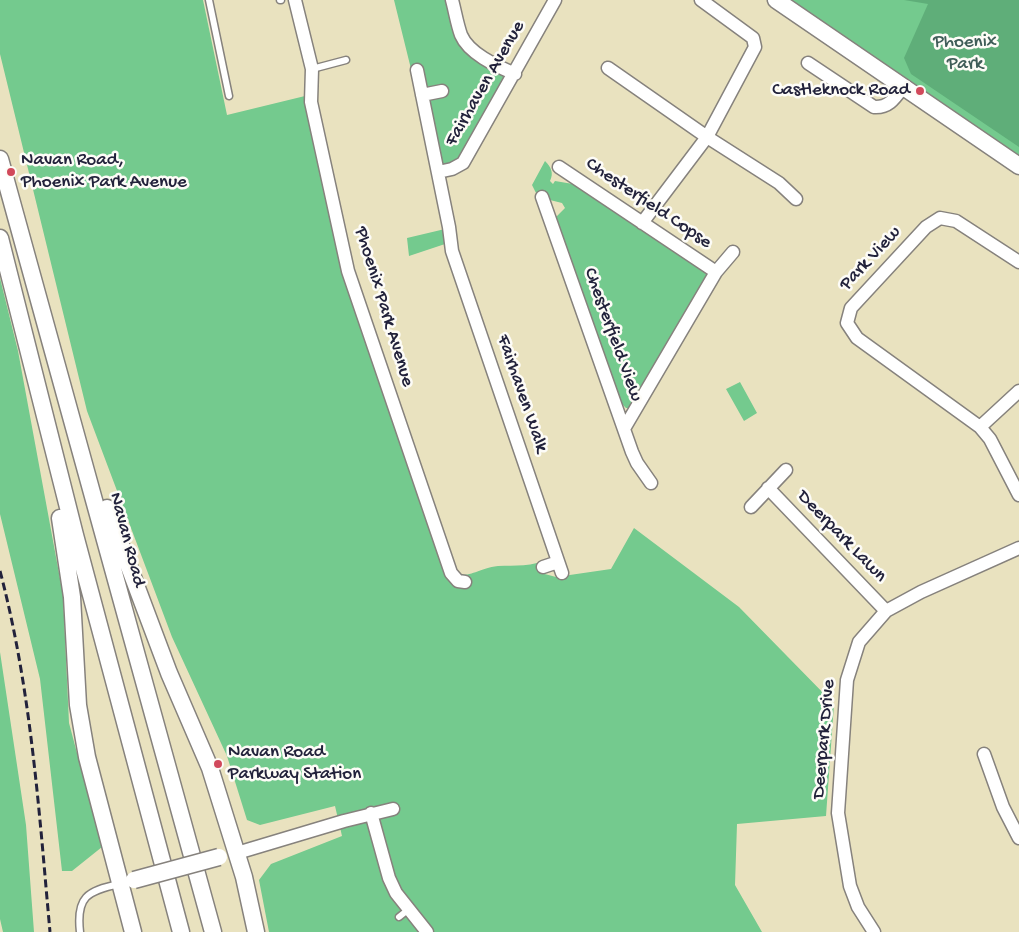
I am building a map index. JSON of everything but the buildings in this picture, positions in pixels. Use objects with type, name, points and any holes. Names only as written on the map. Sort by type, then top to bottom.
[{"type":"main road","points":[[776,0],[1019,166]]},
{"type":"main road","name":"Navan Road","points":[[0,160],[213,932]]},
{"type":"main road","points":[[0,238],[72,526],[181,932]]},
{"type":"main road","points":[[22,327],[62,527],[72,597],[78,705],[87,757],[126,882],[133,932]]},
{"type":"main road","points":[[54,354],[127,565],[210,768],[237,853],[256,932]]},
{"type":"main road","points":[[126,882],[237,853]]},
{"type":"street","name":"Phoenix Park Avenue","points":[[295,0],[312,69],[312,102],[348,271],[451,573],[458,581],[464,582]]},
{"type":"street","points":[[452,0],[461,35],[465,42],[476,52],[515,74]]},
{"type":"street","name":"Fairhaven Avenue","points":[[438,172],[463,164],[498,98],[515,74],[555,0]]},
{"type":"street","points":[[642,223],[707,137],[755,47],[755,42],[752,38],[701,0]]},
{"type":"street","points":[[808,63],[874,107],[882,108],[891,102],[903,87]]},
{"type":"street","points":[[608,68],[707,137],[779,183],[796,199]]},
{"type":"street","name":"Fairhaven Avenue","points":[[417,70],[449,227]]},
{"type":"street","points":[[422,95],[442,91]]},
{"type":"street","name":"Chesterfield Copse","points":[[559,167],[716,272]]},
{"type":"street","name":"Chesterfield View","points":[[542,197],[637,463],[652,483]]},
{"type":"street","name":"Park View","points":[[980,427],[857,338],[847,323],[852,308],[926,227],[940,218],[956,221],[1019,262]]},
{"type":"street","name":"Fairhaven Walk","points":[[449,227],[452,251],[560,568],[544,567]]},
{"type":"street","points":[[625,427],[716,272],[733,252]]},
{"type":"street","points":[[1019,391],[980,427],[990,439],[1019,495]]},
{"type":"street","name":"Deerpark Lawn","points":[[751,507],[786,470]]},
{"type":"street","name":"Deerpark Lawn","points":[[768,488],[886,611]]},
{"type":"street","name":"Deerpark Drive","points":[[874,932],[858,907],[850,886],[838,814],[847,680],[859,642],[886,611],[920,592],[1019,548]]},
{"type":"street","points":[[984,754],[1003,807],[1019,838]]},
{"type":"street","points":[[237,853],[393,809]]},
{"type":"street","points":[[371,814],[389,878],[404,913],[427,932]]},
{"type":"lane","points":[[209,0],[229,96]]},
{"type":"lane","points":[[312,69],[346,60]]},
{"type":"lane","points":[[80,932],[79,910],[84,899],[92,891],[126,882]]},
{"type":"green space","points":[[0,0],[203,0],[227,115],[305,96],[343,272],[448,574],[464,575],[498,566],[537,563],[541,573],[556,577],[611,569],[634,528],[739,607],[834,704],[826,816],[737,824],[735,885],[762,932],[269,932],[259,880],[271,864],[342,836],[335,806],[260,825],[247,820],[227,756],[172,637],[87,411],[0,54]]},
{"type":"green space","points":[[394,0],[445,0],[454,36],[463,50],[506,78],[481,119],[459,162],[442,165],[426,88],[411,69]]},
{"type":"green space","name":"Phoenix Park","points":[[790,0],[1019,0],[1019,156]]},
{"type":"green space","name":"Phoenix Park","points":[[904,0],[1019,0],[1019,147],[911,74],[904,58],[928,4]]},
{"type":"green space","points":[[545,161],[551,170],[550,181],[553,184],[555,181],[573,184],[704,269],[707,277],[630,408],[626,408],[620,402],[556,217],[565,208],[562,203],[550,200],[544,191],[536,193],[532,185]]},
{"type":"green space","points":[[445,229],[445,244],[409,256],[407,238]]},
{"type":"green space","points":[[0,278],[18,351],[63,595],[69,723],[102,847],[72,871],[62,871],[40,679],[0,514]]},
{"type":"green space","points":[[740,382],[757,413],[744,421],[726,389]]},
{"type":"green space","points":[[0,652],[26,825],[34,932],[3,932],[0,919]]},
{"type":"railway","points":[[0,571],[11,615],[27,705],[38,795],[50,932]]},
{"type":"place","name":"Castleknock Road","points":[[920,91]]},
{"type":"place","name":"Navan Road, Phoenix Park Avenue","points":[[11,172]]},
{"type":"place","name":"Navan Road Parkway Station","points":[[218,764]]}]
